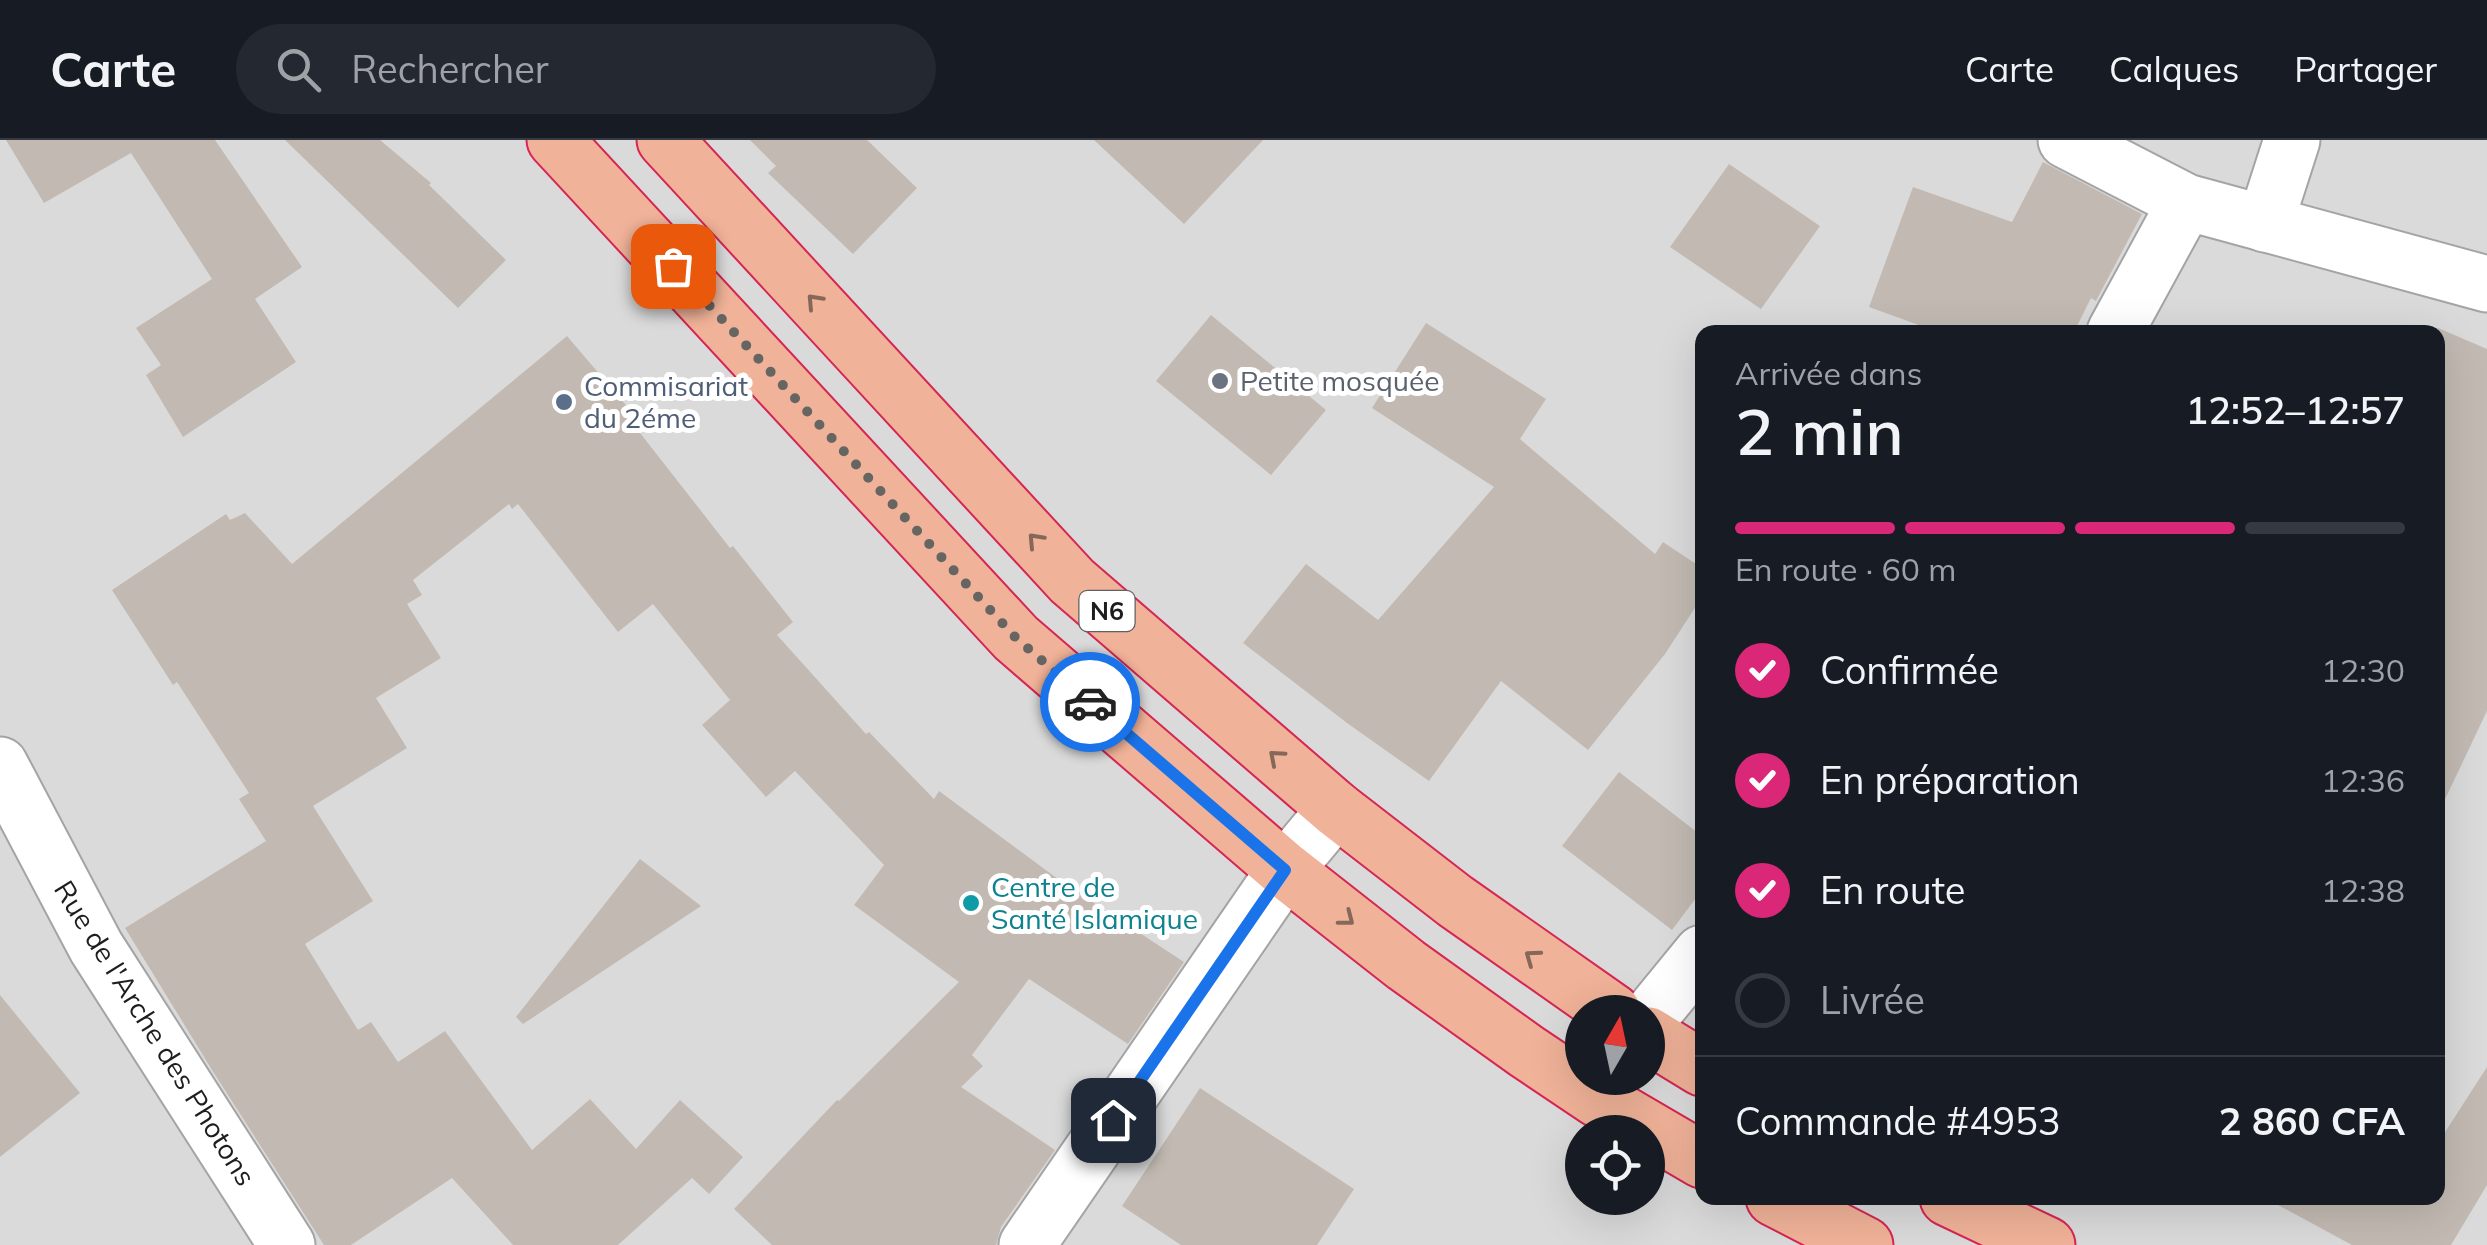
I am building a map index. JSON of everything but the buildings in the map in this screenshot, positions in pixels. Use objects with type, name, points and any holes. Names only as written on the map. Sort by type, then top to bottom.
[{"type":"highway","points":[[555,140],[1016,638],[1285,870],[1406,965],[1596,1098],[1695,1156]]},
{"type":"highway","name":"N6","points":[[665,140],[1072,581],[1336,809],[1454,902],[1588,995]]},
{"type":"highway","points":[[1665,1045],[1695,1064]]},
{"type":"highway","points":[[1788,1205],[1866,1245]]},
{"type":"highway","points":[[1963,1205],[2047,1245]]},
{"type":"street","points":[[2066,140],[2186,202],[2487,284]]},
{"type":"street","points":[[2265,224],[2292,140]]},
{"type":"street","points":[[2119,325],[2186,202]]},
{"type":"street","name":"Rue de l'Arche des Photons","points":[[0,766],[96,947],[287,1245]]},
{"type":"street","points":[[1027,1245],[1285,870],[1336,809]]},
{"type":"street","points":[[1665,998],[1695,962]]},
{"type":"shaded area","points":[[0,140],[2487,140],[2487,1245],[0,1245]]},
{"type":"way so far","points":[[673,266],[1016,638],[1090,702]]},
{"type":"place","name":"Petite mosquée","points":[[1220,381]]},
{"type":"place","name":"Commisariat du 2éme","points":[[564,402]]},
{"type":"place","name":"Centre de Santé Islamique","points":[[971,903]]},
{"type":"route","points":[[1090,702],[1285,870],[1113,1120]]}]
